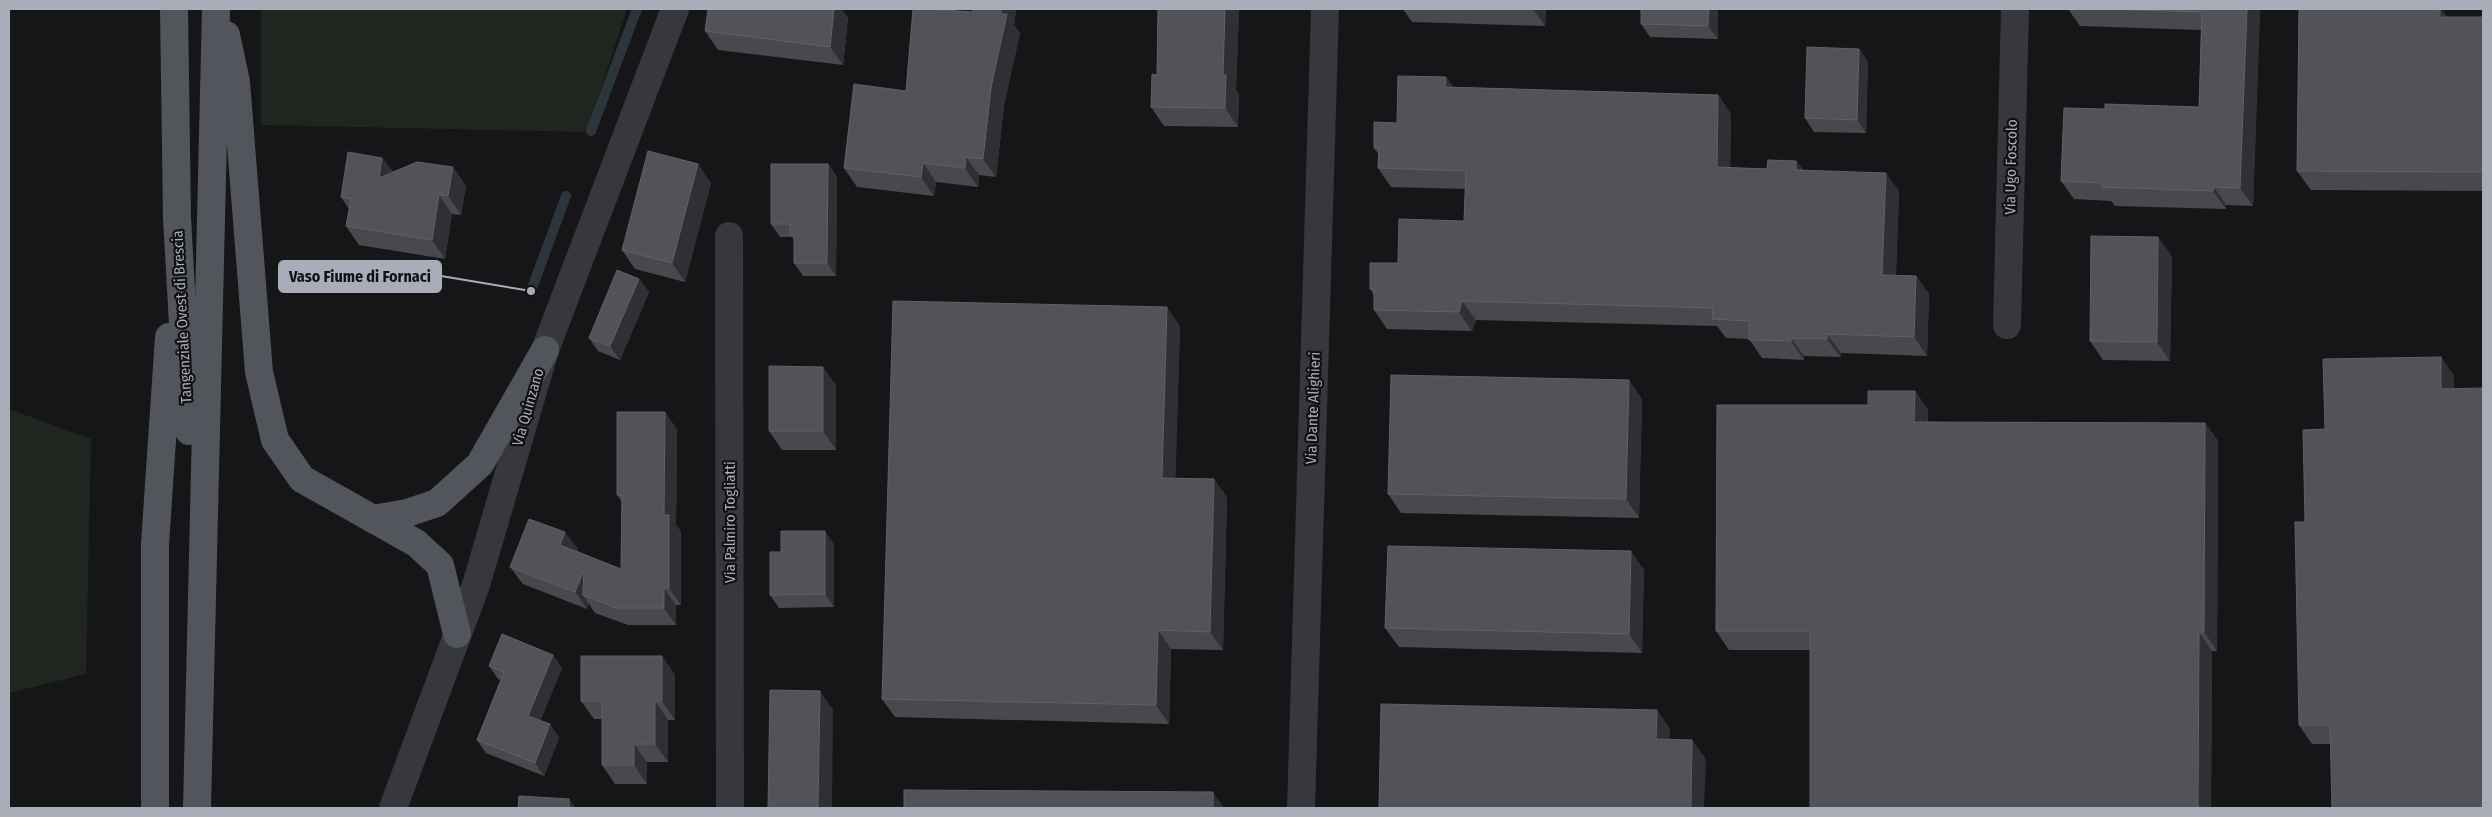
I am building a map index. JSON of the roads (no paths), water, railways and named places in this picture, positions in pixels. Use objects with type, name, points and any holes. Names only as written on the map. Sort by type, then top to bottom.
[{"type":"main road","name":"Tangenziale Ovest di Brescia","points":[[174,9],[177,218],[200,625]]},
{"type":"main road","name":"Tangenziale Ovest di Brescia","points":[[197,808],[216,9]]},
{"type":"main road","points":[[220,9],[236,82],[259,372],[275,440],[302,479],[416,543],[440,566],[457,634]]},
{"type":"main road","points":[[154,808],[155,544],[177,218]]},
{"type":"main road","points":[[373,519],[407,513],[436,503],[480,464],[545,350]]},
{"type":"street","name":"Via Quinzano","points":[[393,808],[476,585],[545,350],[675,9]]},
{"type":"street","name":"Via Dante Alighieri","points":[[1301,808],[1325,9]]},
{"type":"street","name":"Via Ugo Foscolo","points":[[2007,325],[2015,9]]},
{"type":"street","name":"Via Palmiro Togliatti","points":[[729,236],[730,808]]},
{"type":"waterway","points":[[591,131],[637,9]]},
{"type":"waterway","points":[[531,291],[566,196]]},
{"type":"place","name":"Vaso Fiume di Fornaci","points":[[531,291]]}]
